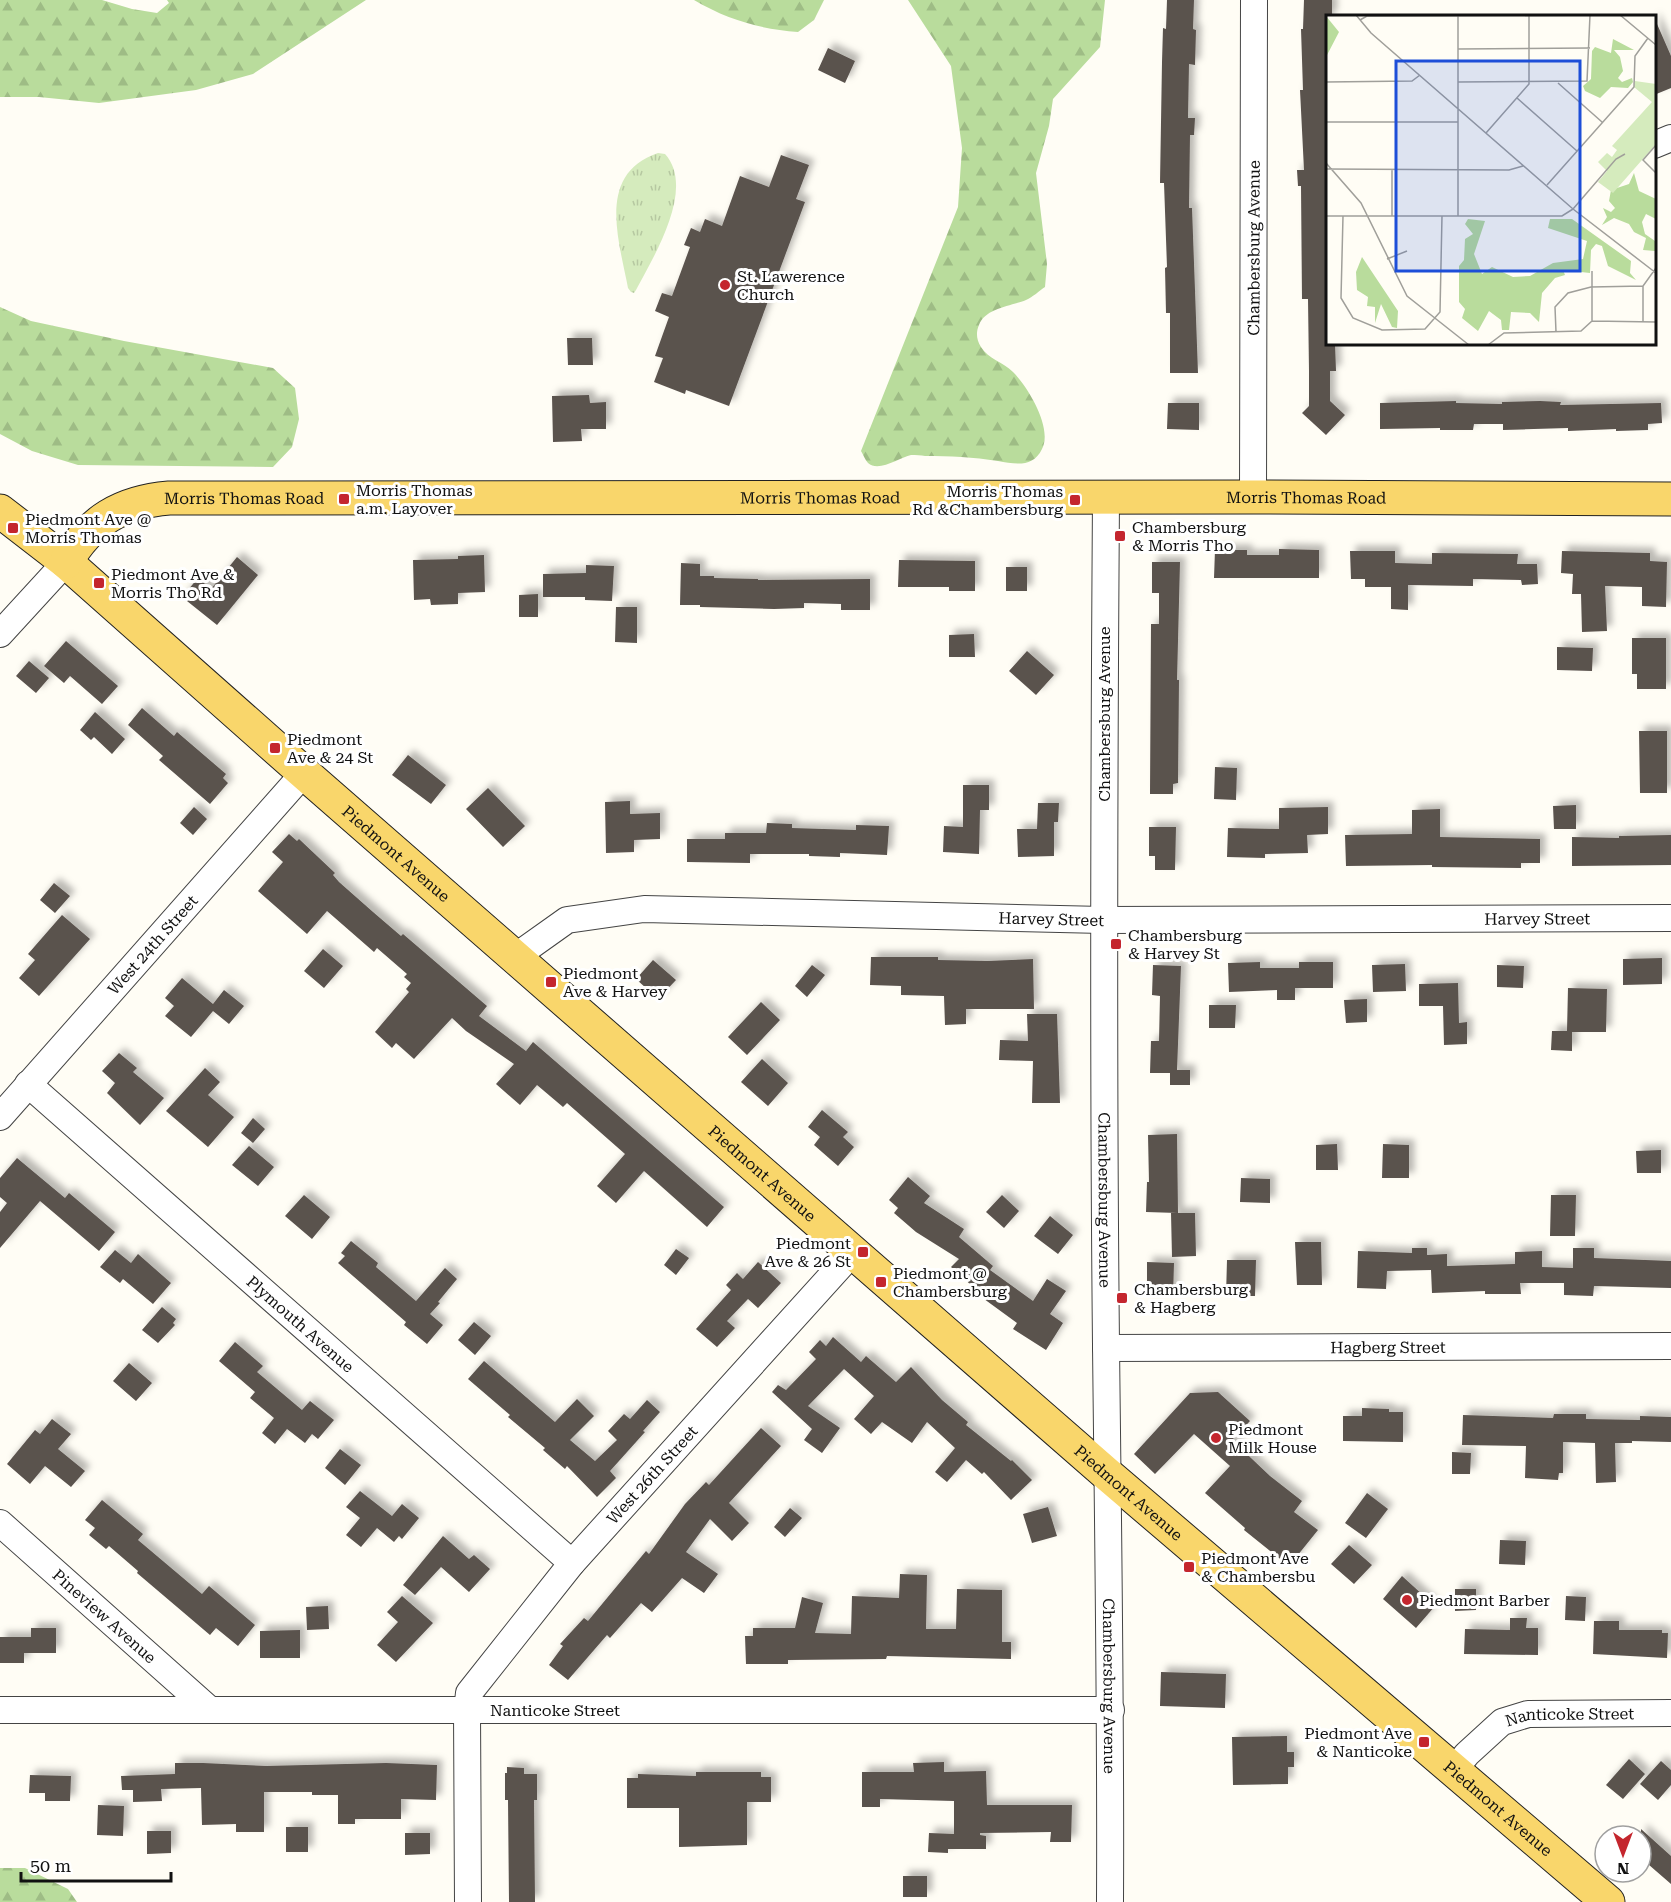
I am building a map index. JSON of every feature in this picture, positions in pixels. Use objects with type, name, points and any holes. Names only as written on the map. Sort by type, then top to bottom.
[{"type":"main road","name":"Morris Thomas Road","points":[[66,562],[84,534],[112,513],[134,503],[169,498],[1671,499]]},
{"type":"main road","name":"Piedmont Avenue","points":[[0,511],[66,562],[304,773],[1108,1475],[1608,1902]]},
{"type":"street","name":"Chambersburg Avenue","points":[[1253,497],[1254,0]]},
{"type":"street","points":[[1656,144],[1671,138]]},
{"type":"street","name":"Chambersburg Avenue","points":[[1106,498],[1103,920],[1111,1710],[1110,1902]]},
{"type":"street","points":[[0,634],[66,562]]},
{"type":"street","name":"West 24th Street","points":[[0,1117],[304,773]]},
{"type":"street","name":"Harvey Street","points":[[515,957],[567,920],[644,909],[1103,920],[1671,918]]},
{"type":"street","name":"Plymouth Avenue","points":[[28,1084],[572,1563]]},
{"type":"street","name":"West 26th Street","points":[[468,1902],[467,1711],[469,1693],[572,1563],[853,1252]]},
{"type":"street","name":"Hagberg Street","points":[[1106,1348],[1671,1346]]},
{"type":"street","name":"Pineview Avenue","points":[[0,1523],[209,1709]]},
{"type":"street","name":"Nanticoke Street","points":[[0,1710],[1111,1710]]},
{"type":"street","name":"Nanticoke Street","points":[[1454,1771],[1467,1754],[1502,1722],[1528,1714],[1671,1713]]},
{"type":"green space","points":[[0,0],[102,0],[132,9],[157,13],[169,3],[167,0],[366,0],[253,74],[196,90],[99,103],[39,97],[0,97]]},
{"type":"green space","points":[[694,0],[824,0],[814,20],[798,32],[770,29],[744,22],[719,13]]},
{"type":"green space","points":[[908,0],[1105,0],[1100,47],[1053,99],[1049,126],[1036,173],[1047,264],[1045,287],[1026,300],[993,311],[982,319],[977,330],[977,338],[981,347],[1019,379],[1032,397],[1042,419],[1045,440],[1038,455],[1029,462],[1017,464],[971,458],[911,455],[884,465],[873,466],[868,463],[861,451],[958,207],[962,148],[951,66]]},
{"type":"green space","points":[[658,153],[665,154],[673,168],[676,185],[674,203],[661,241],[634,293],[628,288],[617,230],[616,210],[619,192],[626,176],[639,163]]},
{"type":"green space","points":[[0,307],[31,321],[124,341],[273,368],[295,388],[299,419],[292,447],[273,467],[78,465],[32,451],[0,434]]},
{"type":"green space","points":[[0,1868],[25,1868],[68,1889],[77,1902],[0,1902]]},
{"type":"building","points":[[1167,0],[1194,0],[1195,65],[1189,64],[1188,118],[1195,118],[1194,135],[1190,135],[1189,208],[1192,208],[1198,373],[1170,373],[1170,313],[1166,313],[1164,183],[1160,183],[1163,28],[1166,29]]},
{"type":"building","points":[[1304,0],[1332,0],[1332,15],[1326,15],[1326,345],[1335,345],[1336,371],[1330,371],[1330,401],[1345,415],[1326,435],[1302,413],[1309,406],[1308,299],[1302,299],[1301,186],[1298,186],[1297,170],[1304,170],[1300,90],[1303,90],[1301,29],[1303,29]]},
{"type":"building","points":[[1656,22],[1671,56],[1671,88],[1656,94]]},
{"type":"building","points":[[828,48],[855,61],[845,83],[818,70]]},
{"type":"building","name":"St. Lawerence Church","points":[[781,155],[809,165],[796,199],[805,202],[729,406],[686,390],[685,394],[654,382],[663,358],[655,356],[669,317],[655,311],[662,293],[672,296],[690,247],[684,245],[691,228],[700,232],[705,219],[722,226],[740,176],[769,187]]},
{"type":"building","points":[[567,338],[592,338],[593,365],[568,365]]},
{"type":"building","points":[[589,395],[590,403],[606,402],[606,429],[581,429],[582,441],[553,442],[552,396]]},
{"type":"building","points":[[1456,401],[1456,403],[1502,404],[1502,402],[1540,401],[1561,402],[1560,405],[1661,403],[1662,423],[1648,424],[1648,430],[1616,431],[1616,429],[1568,431],[1568,428],[1503,430],[1503,424],[1474,424],[1473,430],[1380,429],[1380,403]]},
{"type":"building","points":[[1168,403],[1199,403],[1199,430],[1167,429]]},
{"type":"building","points":[[1279,549],[1319,550],[1319,578],[1214,578],[1215,550],[1247,550],[1247,555],[1279,555]]},
{"type":"building","points":[[1350,551],[1395,551],[1395,563],[1432,564],[1432,553],[1518,554],[1517,564],[1537,564],[1538,584],[1522,585],[1521,580],[1473,579],[1473,586],[1408,585],[1408,610],[1391,609],[1391,587],[1365,587],[1365,579],[1351,579]]},
{"type":"building","points":[[1562,551],[1650,553],[1650,561],[1667,562],[1666,607],[1642,606],[1642,587],[1605,586],[1607,631],[1582,632],[1581,594],[1572,594],[1573,574],[1561,573]]},
{"type":"building","points":[[484,555],[485,592],[458,593],[458,604],[431,605],[430,599],[414,600],[413,560],[458,559],[458,556]]},
{"type":"building","points":[[237,557],[258,575],[217,625],[182,597],[198,578],[211,589]]},
{"type":"building","points":[[899,560],[975,561],[975,591],[949,591],[949,587],[898,587]]},
{"type":"building","points":[[1152,562],[1180,562],[1177,680],[1179,680],[1178,783],[1173,784],[1173,794],[1150,794],[1151,624],[1159,624],[1159,593],[1152,593]]},
{"type":"building","points":[[681,563],[700,564],[700,576],[714,576],[714,578],[870,579],[870,610],[841,610],[841,604],[804,603],[804,608],[774,609],[680,605]]},
{"type":"building","points":[[586,565],[614,566],[612,601],[585,600],[585,597],[543,597],[543,574],[586,573]]},
{"type":"building","points":[[1006,567],[1027,567],[1027,591],[1006,591]]},
{"type":"building","points":[[538,594],[538,617],[519,617],[519,595]]},
{"type":"building","points":[[616,607],[637,607],[637,643],[615,642]]},
{"type":"building","points":[[974,634],[975,657],[949,657],[949,635]]},
{"type":"building","points":[[1632,638],[1666,638],[1666,689],[1637,689],[1637,674],[1632,674]]},
{"type":"building","points":[[66,641],[118,686],[102,704],[70,676],[64,683],[44,666]]},
{"type":"building","points":[[1557,647],[1593,648],[1592,671],[1557,670]]},
{"type":"building","points":[[1027,651],[1054,675],[1036,695],[1009,671]]},
{"type":"building","points":[[29,661],[49,678],[36,693],[16,676]]},
{"type":"building","points":[[142,708],[174,736],[177,732],[226,774],[223,778],[228,783],[210,804],[159,760],[163,756],[128,725]]},
{"type":"building","points":[[95,712],[125,739],[112,754],[94,737],[91,740],[80,730]]},
{"type":"building","points":[[1639,731],[1667,731],[1667,793],[1640,793]]},
{"type":"building","points":[[408,755],[446,785],[431,804],[392,775]]},
{"type":"building","points":[[1215,767],[1237,768],[1236,800],[1214,799]]},
{"type":"building","points":[[963,785],[989,785],[989,810],[980,810],[979,854],[943,852],[944,826],[963,827]]},
{"type":"building","points":[[488,788],[525,826],[503,847],[466,809]]},
{"type":"building","points":[[630,801],[630,814],[660,813],[660,839],[634,840],[634,852],[606,853],[605,802]]},
{"type":"building","points":[[1038,803],[1059,803],[1058,822],[1054,822],[1054,856],[1018,857],[1017,829],[1037,829]]},
{"type":"building","points":[[1576,805],[1576,829],[1554,829],[1553,806]]},
{"type":"building","points":[[194,807],[207,819],[193,835],[180,823]]},
{"type":"building","points":[[1328,807],[1328,834],[1307,835],[1308,853],[1265,854],[1265,858],[1227,857],[1228,828],[1279,829],[1279,808]]},
{"type":"building","points":[[1440,809],[1440,837],[1540,839],[1540,863],[1521,863],[1521,868],[1432,867],[1432,865],[1346,866],[1345,835],[1412,834],[1412,810]]},
{"type":"building","points":[[767,823],[792,824],[792,828],[856,830],[856,825],[889,826],[887,855],[840,853],[840,857],[809,856],[809,854],[750,854],[750,863],[687,862],[687,839],[725,839],[725,833],[766,833]]},
{"type":"building","points":[[1149,827],[1176,827],[1175,870],[1155,870],[1155,856],[1149,856]]},
{"type":"building","points":[[289,834],[297,841],[299,839],[335,873],[333,875],[339,882],[373,912],[401,936],[403,934],[487,1006],[479,1016],[526,1051],[533,1042],[724,1207],[707,1227],[644,1171],[616,1203],[597,1186],[625,1154],[567,1103],[563,1107],[537,1085],[520,1105],[496,1084],[514,1064],[466,1031],[452,1018],[414,1059],[396,1043],[392,1048],[375,1032],[409,992],[406,989],[411,983],[404,977],[407,974],[377,948],[374,952],[327,911],[307,934],[258,891],[283,862],[272,852]]},
{"type":"building","points":[[1671,835],[1671,865],[1572,866],[1572,837],[1619,838],[1619,836]]},
{"type":"building","points":[[54,883],[70,896],[55,913],[40,900]]},
{"type":"building","points":[[62,915],[90,939],[39,996],[19,978],[35,960],[28,954]]},
{"type":"building","points":[[323,949],[343,966],[324,988],[304,971]]},
{"type":"building","points":[[871,957],[938,957],[938,960],[988,961],[1033,959],[1034,1009],[966,1009],[966,1024],[945,1025],[944,996],[901,995],[901,986],[870,985]]},
{"type":"building","points":[[1662,958],[1662,984],[1623,985],[1623,959]]},
{"type":"building","points":[[653,960],[676,980],[658,999],[636,979]]},
{"type":"building","points":[[1260,962],[1260,968],[1299,968],[1299,962],[1333,962],[1333,988],[1295,988],[1295,1000],[1277,1000],[1277,990],[1229,992],[1228,963]]},
{"type":"building","points":[[1405,964],[1406,991],[1373,992],[1372,965]]},
{"type":"building","points":[[812,965],[825,975],[807,997],[795,986]]},
{"type":"building","points":[[1153,965],[1181,966],[1177,1070],[1190,1070],[1190,1085],[1170,1085],[1170,1073],[1150,1073],[1151,1041],[1159,1041],[1160,996],[1152,995]]},
{"type":"building","points":[[1497,965],[1524,966],[1523,988],[1497,987]]},
{"type":"building","points":[[182,978],[213,1004],[224,990],[244,1006],[229,1024],[213,1011],[191,1037],[165,1016],[174,1006],[165,998]]},
{"type":"building","points":[[1458,983],[1459,1023],[1467,1022],[1467,1044],[1444,1045],[1443,1006],[1419,1006],[1419,984]]},
{"type":"building","points":[[1568,988],[1607,989],[1606,1032],[1572,1032],[1572,1051],[1551,1050],[1552,1031],[1567,1031]]},
{"type":"building","points":[[1367,999],[1367,1022],[1346,1023],[1344,1000]]},
{"type":"building","points":[[761,1002],[780,1020],[747,1055],[728,1037]]},
{"type":"building","points":[[1209,1005],[1236,1005],[1235,1028],[1209,1028]]},
{"type":"building","points":[[1027,1014],[1057,1014],[1060,1103],[1032,1103],[1033,1061],[999,1060],[1000,1040],[1028,1041]]},
{"type":"building","points":[[119,1053],[137,1068],[133,1072],[164,1098],[140,1125],[107,1093],[115,1083],[102,1071]]},
{"type":"building","points":[[762,1059],[788,1083],[768,1106],[741,1082]]},
{"type":"building","points":[[205,1068],[220,1082],[208,1095],[234,1117],[208,1147],[166,1111]]},
{"type":"building","points":[[822,1110],[848,1132],[843,1137],[854,1147],[838,1166],[814,1145],[820,1137],[808,1127]]},
{"type":"building","points":[[253,1118],[265,1129],[253,1143],[241,1133]]},
{"type":"building","points":[[1177,1134],[1178,1213],[1146,1212],[1147,1182],[1149,1182],[1148,1135]]},
{"type":"building","points":[[1337,1144],[1338,1170],[1316,1170],[1316,1145]]},
{"type":"building","points":[[1383,1144],[1409,1145],[1409,1178],[1382,1178]]},
{"type":"building","points":[[249,1146],[274,1167],[258,1186],[232,1165]]},
{"type":"building","points":[[1661,1150],[1661,1173],[1637,1173],[1636,1151]]},
{"type":"building","points":[[17,1158],[65,1198],[69,1193],[115,1232],[99,1251],[40,1201],[0,1248],[0,1212],[7,1203],[0,1197],[0,1178]]},
{"type":"building","points":[[908,1177],[930,1196],[924,1203],[964,1229],[959,1237],[993,1266],[990,1270],[1033,1301],[1047,1279],[1066,1291],[1050,1314],[1063,1323],[1046,1350],[1013,1329],[1017,1323],[980,1296],[981,1294],[951,1267],[959,1259],[916,1232],[894,1213],[898,1208],[889,1200]]},
{"type":"building","points":[[1241,1178],[1270,1179],[1270,1203],[1240,1202]]},
{"type":"building","points":[[304,1195],[330,1217],[312,1239],[285,1216]]},
{"type":"building","points":[[1002,1195],[1019,1211],[1004,1228],[986,1212]]},
{"type":"building","points":[[1551,1195],[1576,1195],[1575,1236],[1550,1236]]},
{"type":"building","points":[[1171,1213],[1195,1213],[1196,1256],[1172,1257]]},
{"type":"building","points":[[1050,1216],[1073,1235],[1058,1254],[1034,1236]]},
{"type":"building","points":[[351,1241],[378,1263],[376,1267],[416,1301],[445,1268],[457,1279],[430,1314],[443,1325],[427,1344],[404,1325],[406,1322],[338,1263],[345,1256],[341,1253]]},
{"type":"building","points":[[1295,1242],[1321,1242],[1322,1285],[1297,1285]]},
{"type":"building","points":[[1412,1248],[1427,1248],[1427,1255],[1447,1254],[1447,1266],[1515,1264],[1515,1252],[1542,1251],[1542,1267],[1573,1268],[1573,1248],[1594,1248],[1594,1258],[1671,1261],[1671,1288],[1594,1286],[1593,1296],[1564,1295],[1564,1283],[1520,1283],[1521,1294],[1485,1294],[1485,1291],[1432,1293],[1431,1270],[1387,1271],[1386,1289],[1357,1288],[1358,1251],[1412,1253]]},
{"type":"building","points":[[676,1249],[689,1258],[676,1275],[664,1265]]},
{"type":"building","points":[[115,1250],[131,1263],[138,1254],[171,1283],[153,1304],[123,1279],[120,1283],[100,1267]]},
{"type":"building","points":[[1227,1260],[1256,1260],[1255,1296],[1226,1296]]},
{"type":"building","points":[[758,1262],[781,1283],[758,1308],[748,1299],[727,1321],[735,1328],[717,1347],[696,1329],[731,1290],[726,1285],[737,1273],[743,1279]]},
{"type":"building","points":[[1147,1262],[1174,1263],[1173,1297],[1147,1297]]},
{"type":"building","points":[[162,1307],[176,1319],[173,1323],[175,1325],[158,1343],[142,1330]]},
{"type":"building","points":[[474,1322],[491,1336],[475,1355],[458,1340]]},
{"type":"building","points":[[833,1337],[861,1362],[866,1356],[896,1382],[911,1367],[942,1400],[968,1422],[966,1425],[1012,1460],[1032,1480],[1011,1500],[984,1472],[982,1474],[966,1460],[947,1482],[935,1472],[955,1448],[927,1422],[912,1443],[882,1422],[871,1434],[854,1419],[874,1396],[844,1369],[808,1406],[840,1428],[822,1453],[804,1440],[812,1429],[772,1392],[778,1385],[786,1390],[816,1359],[809,1352],[820,1340],[826,1346]]},
{"type":"building","points":[[235,1342],[263,1366],[257,1372],[302,1410],[310,1401],[334,1420],[318,1439],[312,1434],[305,1443],[287,1429],[275,1444],[262,1433],[274,1418],[250,1398],[255,1392],[219,1361]]},
{"type":"building","points":[[484,1361],[555,1422],[577,1399],[594,1416],[570,1440],[595,1461],[617,1440],[608,1431],[624,1414],[630,1419],[647,1400],[660,1412],[610,1471],[616,1478],[597,1497],[567,1466],[565,1469],[543,1450],[545,1448],[468,1379]]},
{"type":"building","points":[[129,1363],[152,1383],[136,1401],[113,1381]]},
{"type":"building","points":[[1218,1392],[1250,1421],[1232,1440],[1270,1476],[1302,1501],[1294,1512],[1318,1530],[1289,1566],[1244,1530],[1245,1528],[1205,1493],[1230,1466],[1194,1434],[1155,1474],[1134,1454],[1190,1393]]},
{"type":"building","points":[[1362,1408],[1403,1412],[1403,1442],[1343,1441],[1343,1416],[1362,1416]]},
{"type":"building","points":[[1554,1414],[1586,1414],[1586,1419],[1640,1420],[1640,1416],[1671,1417],[1671,1442],[1615,1443],[1616,1482],[1596,1483],[1595,1443],[1563,1442],[1563,1473],[1559,1473],[1558,1480],[1525,1478],[1526,1446],[1462,1445],[1463,1415],[1553,1418]]},
{"type":"building","points":[[52,1419],[71,1434],[58,1449],[85,1471],[71,1487],[45,1466],[30,1484],[7,1464],[35,1430],[40,1434]]},
{"type":"building","points":[[761,1428],[781,1446],[729,1503],[749,1523],[732,1541],[710,1519],[686,1552],[718,1574],[704,1593],[682,1578],[652,1612],[641,1603],[610,1638],[607,1635],[568,1680],[549,1665],[563,1646],[560,1644],[584,1618],[588,1621],[646,1551],[649,1554],[685,1504],[706,1482],[709,1485]]},
{"type":"building","points":[[340,1449],[361,1465],[345,1485],[325,1468]]},
{"type":"building","points":[[1452,1452],[1471,1453],[1470,1474],[1452,1474]]},
{"type":"building","points":[[360,1491],[392,1516],[402,1504],[419,1518],[402,1539],[399,1536],[394,1542],[377,1528],[361,1547],[346,1535],[360,1518],[346,1507]]},
{"type":"building","points":[[1367,1493],[1388,1509],[1366,1538],[1345,1523]]},
{"type":"building","points":[[102,1500],[143,1534],[138,1540],[202,1594],[209,1586],[255,1625],[238,1646],[216,1628],[210,1635],[109,1546],[106,1549],[89,1535],[95,1528],[85,1520]]},
{"type":"building","points":[[1048,1507],[1057,1536],[1032,1543],[1023,1514]]},
{"type":"building","points":[[790,1508],[802,1518],[785,1537],[774,1527]]},
{"type":"building","points":[[443,1536],[469,1559],[474,1555],[490,1569],[469,1592],[441,1567],[415,1595],[403,1585]]},
{"type":"building","points":[[1500,1540],[1526,1541],[1525,1565],[1499,1564]]},
{"type":"building","points":[[1349,1545],[1372,1565],[1354,1584],[1331,1564]]},
{"type":"building","points":[[900,1574],[927,1575],[926,1629],[956,1629],[957,1589],[1002,1590],[1002,1642],[1011,1642],[1011,1659],[887,1656],[886,1659],[788,1660],[788,1664],[746,1664],[745,1636],[753,1636],[753,1628],[795,1628],[802,1597],[823,1603],[815,1633],[851,1634],[852,1596],[899,1598]]},
{"type":"building","name":"Piedmont Barber","points":[[1402,1576],[1435,1606],[1416,1628],[1383,1599]]},
{"type":"building","points":[[1455,1589],[1476,1589],[1476,1610],[1455,1611]]},
{"type":"building","points":[[402,1596],[433,1623],[396,1662],[377,1645],[398,1622],[387,1612]]},
{"type":"building","points":[[1566,1596],[1586,1597],[1585,1621],[1565,1620]]},
{"type":"building","points":[[328,1606],[329,1629],[307,1630],[306,1607]]},
{"type":"building","points":[[1510,1618],[1527,1618],[1526,1628],[1538,1628],[1538,1655],[1464,1654],[1465,1629],[1510,1630]]},
{"type":"building","points":[[1594,1621],[1619,1621],[1619,1630],[1662,1630],[1662,1633],[1668,1633],[1667,1658],[1593,1654]]},
{"type":"building","points":[[31,1628],[56,1628],[56,1653],[24,1653],[24,1663],[0,1663],[0,1637],[31,1637]]},
{"type":"building","points":[[300,1630],[300,1658],[260,1658],[260,1631]]},
{"type":"building","points":[[1161,1672],[1226,1674],[1225,1708],[1160,1706]]},
{"type":"building","points":[[1287,1736],[1287,1752],[1294,1752],[1294,1767],[1288,1767],[1288,1784],[1233,1785],[1232,1737]]},
{"type":"building","points":[[1629,1759],[1645,1774],[1623,1799],[1606,1785]]},
{"type":"building","points":[[1661,1761],[1671,1770],[1671,1785],[1658,1800],[1640,1784]]},
{"type":"building","points":[[944,1762],[944,1772],[986,1771],[987,1805],[1072,1805],[1071,1842],[1050,1842],[1051,1832],[980,1833],[986,1836],[986,1849],[948,1849],[948,1853],[928,1852],[929,1833],[954,1834],[954,1801],[880,1799],[880,1807],[862,1807],[862,1772],[914,1772],[913,1763]]},
{"type":"building","points":[[175,1763],[266,1766],[386,1763],[437,1765],[436,1800],[401,1799],[401,1819],[355,1819],[355,1824],[338,1824],[338,1795],[312,1795],[312,1792],[264,1792],[264,1832],[236,1832],[236,1824],[202,1825],[201,1788],[161,1789],[162,1801],[133,1802],[133,1790],[122,1790],[121,1776],[175,1774]]},
{"type":"building","points":[[507,1767],[524,1768],[524,1774],[537,1774],[537,1800],[534,1800],[535,1902],[509,1902],[508,1800],[505,1800]]},
{"type":"building","points":[[696,1772],[761,1772],[761,1777],[771,1777],[771,1802],[747,1802],[747,1845],[679,1847],[679,1808],[627,1808],[627,1778],[638,1778],[638,1774],[696,1776]]},
{"type":"building","points":[[30,1775],[71,1776],[70,1801],[45,1801],[45,1793],[29,1793]]},
{"type":"building","points":[[98,1805],[124,1806],[123,1836],[97,1835]]},
{"type":"building","points":[[286,1827],[308,1827],[308,1852],[286,1852]]},
{"type":"building","points":[[147,1831],[171,1831],[171,1853],[147,1854]]},
{"type":"building","points":[[405,1833],[430,1833],[430,1854],[405,1855]]},
{"type":"building","points":[[1653,1840],[1671,1856],[1671,1884],[1653,1868]]},
{"type":"building","points":[[903,1876],[927,1876],[927,1897],[903,1897]]},
{"type":"place","name":"St. Lawerence Church","points":[[725,285]]},
{"type":"place","name":"Morris Thomas a.m. Layover","points":[[344,499]]},
{"type":"place","name":"Morris Thomas Rd &Chambersburg","points":[[1075,500]]},
{"type":"place","name":"Piedmont Ave @ Morris Thomas","points":[[13,528]]},
{"type":"place","name":"Chambersburg & Morris Tho","points":[[1120,536]]},
{"type":"place","name":"Piedmont Ave & Morris Tho Rd","points":[[99,583]]},
{"type":"place","name":"Piedmont Ave & 24 St","points":[[275,748]]},
{"type":"place","name":"Chambersburg & Harvey St","points":[[1116,944]]},
{"type":"place","name":"Piedmont Ave & Harvey","points":[[551,982]]},
{"type":"place","name":"Piedmont Ave & 26 St","points":[[863,1252]]},
{"type":"place","name":"Piedmont @ Chambersburg","points":[[881,1282]]},
{"type":"place","name":"Chambersburg & Hagberg","points":[[1122,1298]]},
{"type":"place","name":"Piedmont Milk House","points":[[1216,1438]]},
{"type":"place","name":"Piedmont Ave & Chambersbu","points":[[1189,1567]]},
{"type":"place","name":"Piedmont Barber","points":[[1407,1600]]},
{"type":"place","name":"Piedmont Ave & Nanticoke","points":[[1424,1742]]}]
